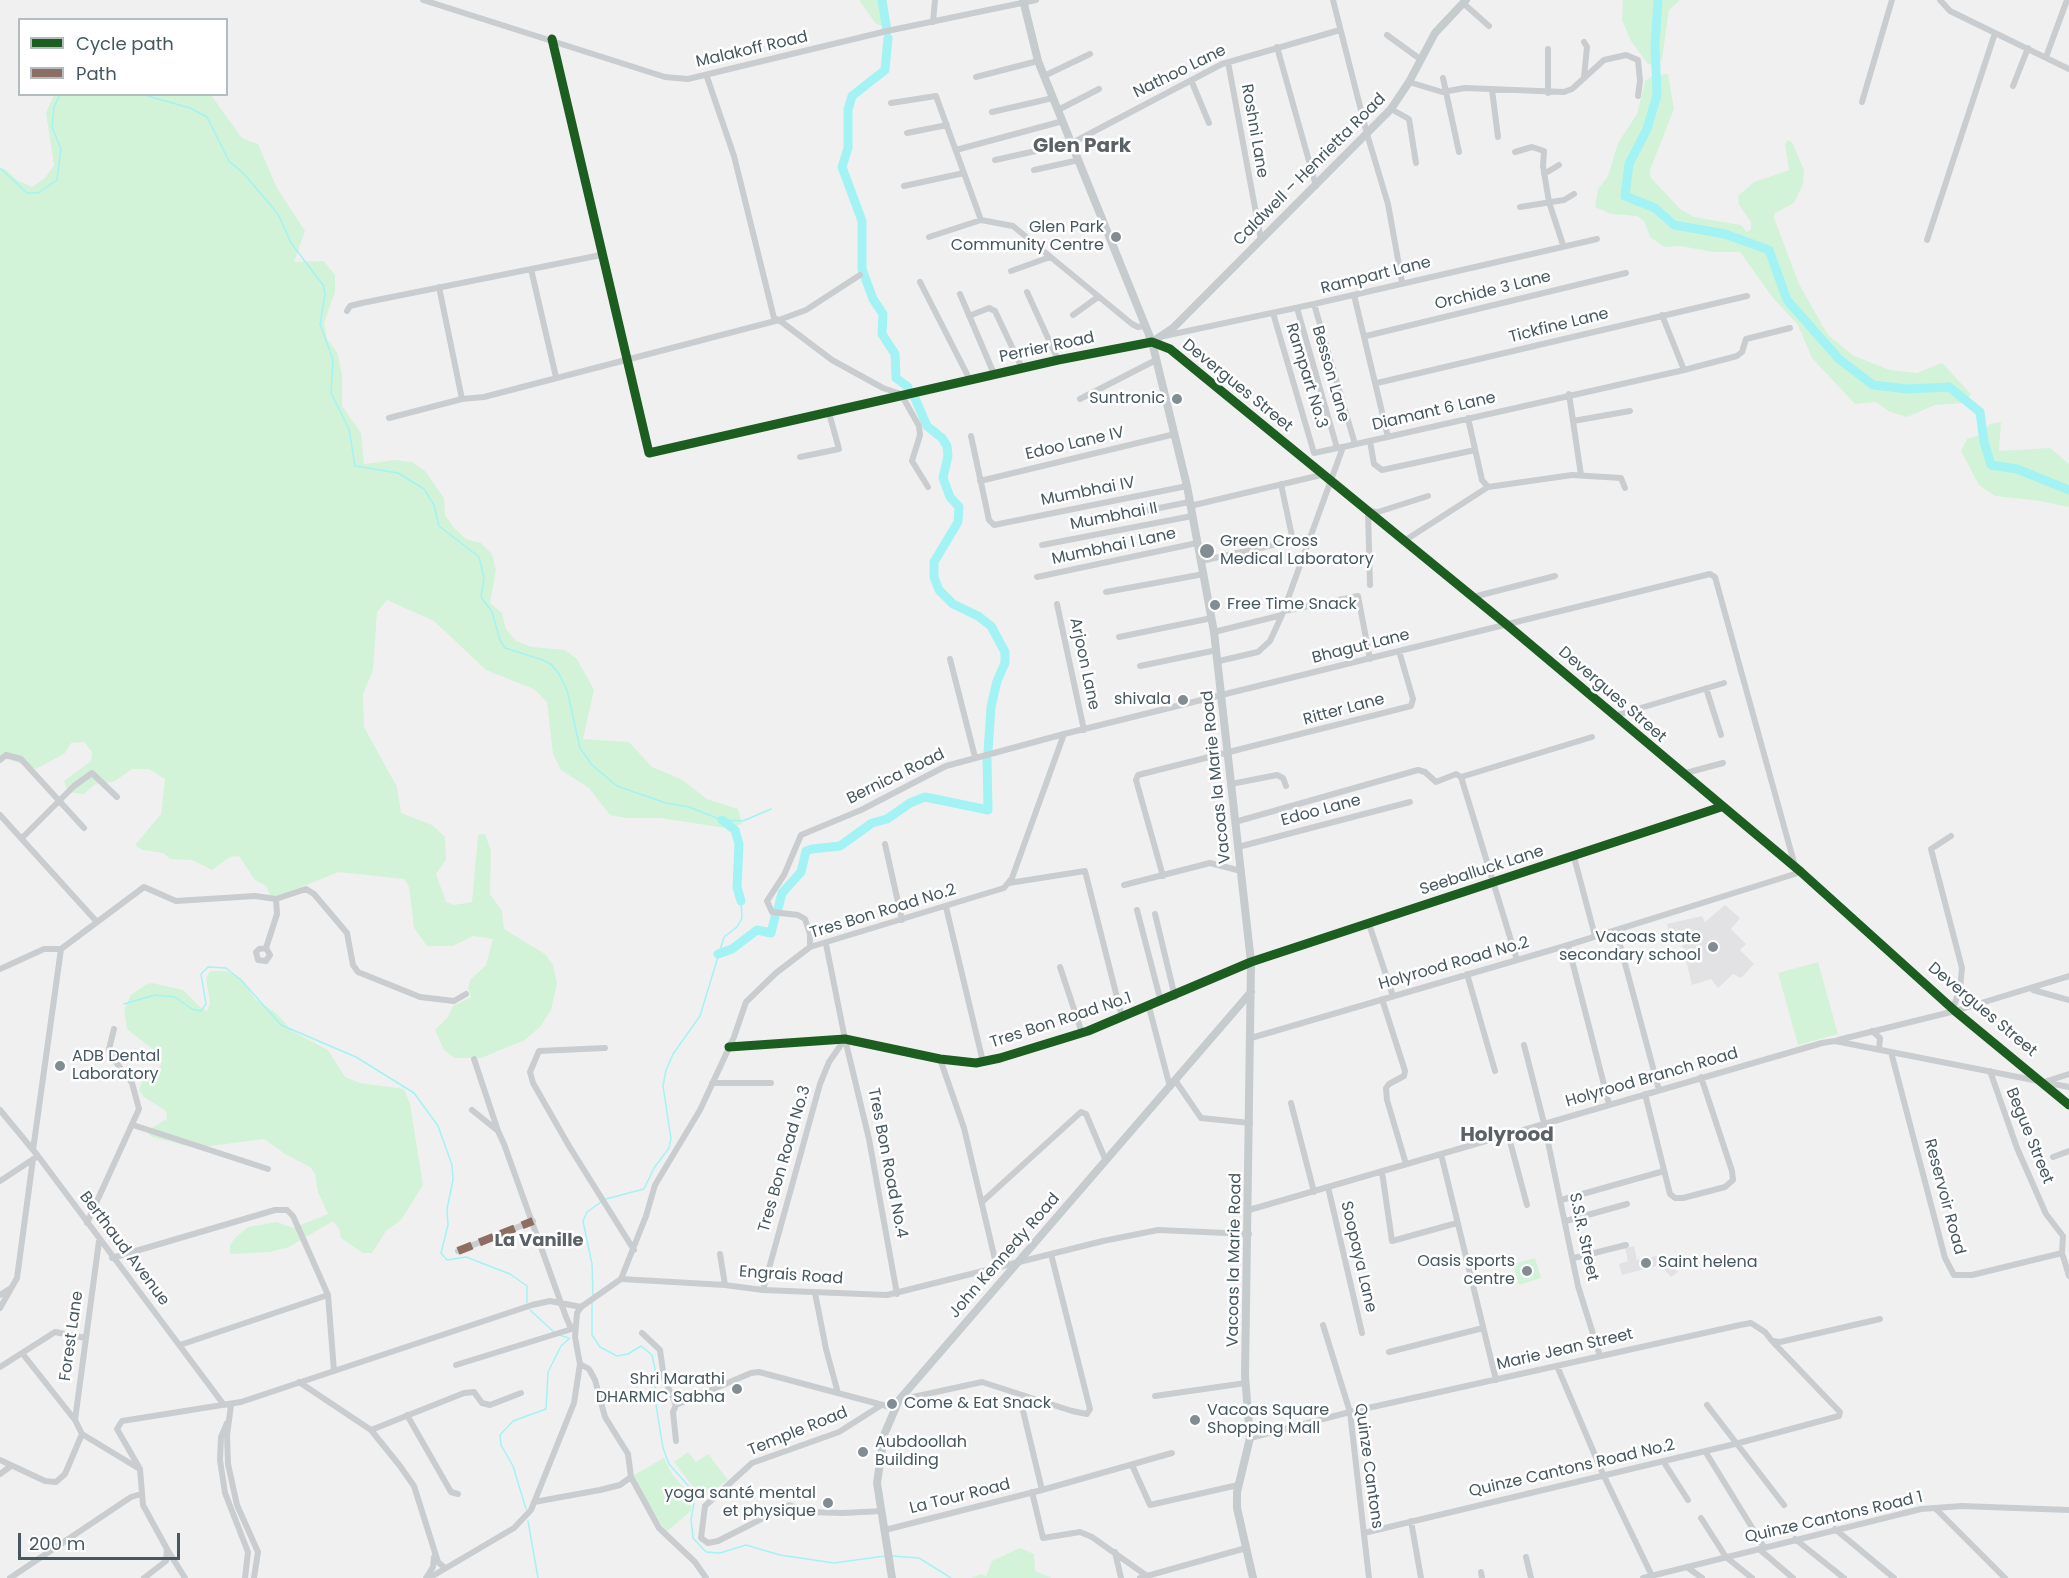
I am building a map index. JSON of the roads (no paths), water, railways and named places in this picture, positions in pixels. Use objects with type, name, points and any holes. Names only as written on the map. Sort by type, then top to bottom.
[{"type":"main road","name":"Vacoas la Marie Road","points":[[1023,2],[1038,61],[1152,342],[1190,504],[1217,650],[1251,962],[1251,1123],[1246,1383],[1250,1438],[1238,1485],[1237,1508],[1253,1578]]},
{"type":"main road","name":"Caldwell – Henrietta Road","points":[[1152,342],[1173,328],[1391,109],[1409,82],[1435,33],[1465,2]]},
{"type":"main road","name":"John Kennedy Road","points":[[892,1578],[878,1469],[884,1435],[894,1408],[1251,992]]},
{"type":"street","name":"Malakoff Road","points":[[423,0],[552,39],[664,77],[688,79],[1036,0]]},
{"type":"street","points":[[933,22],[935,0]]},
{"type":"street","points":[[1333,0],[1367,134],[1388,204],[1402,282]]},
{"type":"street","points":[[1862,102],[1892,0]]},
{"type":"street","points":[[1940,0],[1950,11],[2069,69]]},
{"type":"street","points":[[2046,57],[2067,0]]},
{"type":"street","points":[[1465,2],[1489,26]]},
{"type":"street","name":"Nathoo Lane","points":[[995,160],[1072,143],[1228,62],[1340,30]]},
{"type":"street","points":[[1927,240],[1995,33]]},
{"type":"street","points":[[1387,35],[1420,59]]},
{"type":"street","points":[[552,39],[626,358]]},
{"type":"street","points":[[1584,42],[1587,47],[1584,77]]},
{"type":"street","points":[[1277,47],[1316,186]]},
{"type":"street","points":[[2013,86],[2028,48]]},
{"type":"street","points":[[1548,49],[1548,93]]},
{"type":"street","points":[[1044,76],[1090,54]]},
{"type":"street","points":[[1409,82],[1431,90],[1446,92],[1465,88],[1548,93],[1569,91],[1604,60],[1621,55],[1635,57],[1639,64],[1638,96]]},
{"type":"street","points":[[976,77],[1038,61]]},
{"type":"street","name":"Roshni Lane","points":[[1228,62],[1261,240]]},
{"type":"street","points":[[707,76],[734,156],[774,318],[832,360],[883,388],[901,394],[919,426],[920,435],[912,460],[928,487]]},
{"type":"street","points":[[1443,78],[1459,152]]},
{"type":"street","points":[[1191,80],[1209,123]]},
{"type":"street","points":[[1058,110],[1099,88]]},
{"type":"street","points":[[1492,90],[1497,138]]},
{"type":"street","points":[[891,103],[933,95],[938,100],[981,220]]},
{"type":"street","points":[[992,112],[1053,98]]},
{"type":"street","points":[[1391,109],[1404,113],[1409,119],[1416,163]]},
{"type":"street","points":[[956,150],[1063,121]]},
{"type":"street","points":[[907,133],[947,125]]},
{"type":"street","points":[[1515,152],[1532,147],[1540,149],[1545,154],[1544,174],[1549,202],[1563,245]]},
{"type":"street","points":[[1034,170],[1079,160]]},
{"type":"street","points":[[1544,174],[1559,165]]},
{"type":"street","points":[[904,186],[964,173]]},
{"type":"street","points":[[1520,207],[1564,200],[1574,194]]},
{"type":"street","points":[[929,237],[981,220],[1013,226],[1132,324],[1138,327],[1145,326]]},
{"type":"street","name":"Rampart Lane","points":[[1160,337],[1597,239]]},
{"type":"street","points":[[347,311],[350,306],[362,303],[601,255]]},
{"type":"street","points":[[1011,271],[1050,257]]},
{"type":"street","points":[[531,269],[556,377]]},
{"type":"street","name":"Orchide 3 Lane","points":[[1366,336],[1626,273]]},
{"type":"street","points":[[389,418],[462,399],[483,397],[779,320],[816,304],[860,275]]},
{"type":"street","points":[[920,282],[970,380]]},
{"type":"street","points":[[439,287],[462,399]]},
{"type":"street","points":[[1027,292],[1058,360]]},
{"type":"street","points":[[960,294],[994,374]]},
{"type":"street","points":[[1354,295],[1366,336],[1388,437]]},
{"type":"street","name":"Tickfine Lane","points":[[1377,383],[1747,296]]},
{"type":"street","points":[[1073,315],[1098,297]]},
{"type":"street","points":[[1314,304],[1355,444]]},
{"type":"street","points":[[969,316],[989,308],[995,311],[1022,368]]},
{"type":"street","name":"Besson Lane","points":[[1297,308],[1340,447]]},
{"type":"street","name":"Rampart No.3","points":[[1273,313],[1314,453],[1340,447]]},
{"type":"street","points":[[1662,315],[1684,370]]},
{"type":"street","name":"Diamant 6 Lane","points":[[1340,447],[1684,370],[1737,356],[1742,352],[1746,339],[1790,328]]},
{"type":"street","name":"Perrier Road","points":[[626,358],[650,453],[829,413],[901,394],[1152,342]]},
{"type":"street","name":"Devergues Street","points":[[1152,342],[1170,349],[1321,475],[1506,624],[1798,870],[1954,1010],[2044,1082]]},
{"type":"street","points":[[1080,399],[1156,360]]},
{"type":"street","points":[[1569,394],[1581,475]]},
{"type":"street","points":[[1573,421],[1630,411]]},
{"type":"street","points":[[800,457],[839,449],[829,413]]},
{"type":"street","points":[[1468,418],[1483,484],[1488,487]]},
{"type":"street","name":"Edoo Lane IV","points":[[980,481],[1175,434]]},
{"type":"street","points":[[971,436],[980,481]]},
{"type":"street","points":[[1370,441],[1374,464],[1382,470],[1475,450]]},
{"type":"street","points":[[1218,662],[1258,651],[1270,641],[1283,613],[1330,482],[1340,447]]},
{"type":"street","points":[[1300,457],[1314,453]]},
{"type":"street","points":[[1095,521],[1190,504],[1321,475]]},
{"type":"street","points":[[1404,541],[1488,487],[1544,477],[1581,475],[1620,478],[1624,488]]},
{"type":"street","name":"Mumbhai IV","points":[[980,481],[992,524],[1186,486]]},
{"type":"street","points":[[1281,484],[1293,541]]},
{"type":"street","points":[[1370,585],[1368,511],[1378,512],[1428,496]]},
{"type":"street","name":"Mumbhai II","points":[[1042,545],[1192,516]]},
{"type":"street","points":[[1201,561],[1309,537]]},
{"type":"street","name":"Mumbhai I Lane","points":[[1037,577],[1197,543]]},
{"type":"street","points":[[1106,591],[1204,574]]},
{"type":"street","name":"Bhagut Lane","points":[[1221,696],[1506,624],[1713,575],[1798,870]]},
{"type":"street","points":[[1473,597],[1555,576]]},
{"type":"street","points":[[1214,632],[1283,613],[1358,597],[1370,659]]},
{"type":"street","name":"Arjoon Lane","points":[[1057,604],[1083,729]]},
{"type":"street","points":[[1119,637],[1212,618]]},
{"type":"street","points":[[1140,666],[1217,650]]},
{"type":"street","name":"Ritter Lane","points":[[1228,754],[1411,706],[1413,699],[1400,651]]},
{"type":"street","points":[[950,659],[975,757]]},
{"type":"street","points":[[1614,716],[1724,683]]},
{"type":"street","points":[[1707,688],[1721,735]]},
{"type":"street","name":"Bernica Road","points":[[810,947],[810,934],[805,920],[798,915],[772,912],[767,901],[784,875],[801,835],[861,810],[946,766],[1083,729],[1221,696]]},
{"type":"street","points":[[1009,884],[1064,734]]},
{"type":"street","points":[[1461,777],[1592,737]]},
{"type":"street","points":[[1163,876],[1137,777],[1228,754]]},
{"type":"street","points":[[0,760],[6,755],[21,759],[84,828]]},
{"type":"street","points":[[1682,774],[1723,763]]},
{"type":"street","points":[[1235,822],[1418,770],[1425,772],[1436,782],[1456,774],[1461,777],[1517,960]]},
{"type":"street","points":[[22,838],[58,802],[92,773],[117,797]]},
{"type":"street","points":[[1231,784],[1277,775],[1283,778],[1286,786]]},
{"type":"street","name":"Edoo Lane","points":[[1238,847],[1410,802]]},
{"type":"street","name":"Seeballuck Lane","points":[[1251,962],[1721,807]]},
{"type":"street","points":[[0,815],[97,922]]},
{"type":"street","points":[[1951,836],[1931,849],[1962,968],[1954,1010]]},
{"type":"street","points":[[885,844],[902,920]]},
{"type":"street","points":[[1574,857],[1595,936]]},
{"type":"street","points":[[1124,885],[1210,863],[1241,871]]},
{"type":"street","name":"Holyrood Road No.2","points":[[1251,1038],[1568,945],[1798,870]]},
{"type":"street","name":"Tres Bon Road No.2","points":[[621,1279],[634,1250],[655,1185],[697,1115],[729,1047],[746,1002],[776,973],[810,947],[946,907],[1005,888],[1009,884],[1085,871],[1122,1017]]},
{"type":"street","points":[[0,969],[44,949],[61,949],[148,887],[176,901],[255,896],[276,899],[306,889],[314,894],[347,933],[353,965],[358,972],[420,998],[454,1001],[466,994]]},
{"type":"street","points":[[266,948],[277,914],[276,899]]},
{"type":"street","points":[[946,907],[983,1062]]},
{"type":"street","points":[[1137,910],[1161,1002]]},
{"type":"street","points":[[1155,914],[1175,997]]},
{"type":"street","points":[[1369,924],[1393,996]]},
{"type":"street","points":[[1616,930],[1659,1090]]},
{"type":"street","name":"Tres Bon Road No.4","points":[[825,944],[869,1139],[897,1294]]},
{"type":"street","points":[[1568,945],[1610,1104]]},
{"type":"street","points":[[0,1308],[17,1278],[61,949]]},
{"type":"street","name":"Tres Bon Road No.1","points":[[729,1047],[845,1039],[940,1059],[983,1062],[1082,1033],[1175,997],[1251,962]]},
{"type":"street","points":[[1060,967],[1082,1033]]},
{"type":"street","points":[[1467,974],[1495,1071]]},
{"type":"street","points":[[1835,1041],[2032,990],[2069,976]]},
{"type":"street","points":[[2032,990],[2069,1000]]},
{"type":"street","points":[[1382,999],[1405,1071],[1404,1076],[1386,1088],[1387,1100],[1406,1164]]},
{"type":"street","points":[[1149,1007],[1170,1087]]},
{"type":"street","points":[[87,1223],[139,1109],[132,1083],[115,1061],[110,1049],[114,1029]]},
{"type":"street","points":[[1871,1030],[1880,1038],[1879,1050]]},
{"type":"street","name":"Tres Bon Road No.3","points":[[763,1290],[820,1084],[829,1062],[845,1039]]},
{"type":"street","name":"Holyrood Branch Road","points":[[1249,1210],[1701,1077],[1835,1041],[2069,1087]]},
{"type":"street","name":"S.S.R. Street","points":[[1524,1045],[1544,1123],[1583,1302],[1600,1356]]},
{"type":"street","points":[[605,1048],[545,1049],[539,1051],[530,1072],[533,1083],[568,1146],[634,1250]]},
{"type":"street","name":"Reservoir Road","points":[[1891,1052],[1945,1258],[1954,1275],[1972,1275],[2062,1253]]},
{"type":"street","points":[[474,1059],[570,1326],[575,1328]]},
{"type":"street","points":[[940,1059],[964,1128],[997,1268]]},
{"type":"street","name":"Begue Street","points":[[1990,1071],[2017,1148],[2046,1214],[2063,1236],[2062,1253],[2069,1276]]},
{"type":"street","points":[[2044,1082],[2069,1074]]},
{"type":"street","points":[[1645,1094],[1670,1194],[1675,1198],[1725,1187],[1733,1180],[1701,1077]]},
{"type":"street","points":[[1175,1080],[1201,1118],[1251,1123]]},
{"type":"street","name":"Begue Street","points":[[2044,1082],[2069,1105]]},
{"type":"street","points":[[712,1083],[771,1083]]},
{"type":"street","points":[[1291,1103],[1314,1191]]},
{"type":"street","name":"Berthaud Avenue","points":[[0,1110],[227,1405]]},
{"type":"street","points":[[472,1110],[498,1131]]},
{"type":"street","points":[[982,1202],[1081,1112],[1086,1114],[1106,1161]]},
{"type":"street","points":[[133,1125],[268,1168]]},
{"type":"street","points":[[1508,1134],[1527,1205]]},
{"type":"street","points":[[2053,1156],[2069,1151]]},
{"type":"street","points":[[1441,1154],[1496,1380]]},
{"type":"street","points":[[0,1180],[35,1155]]},
{"type":"street","points":[[1561,1200],[1664,1171]]},
{"type":"street","points":[[1382,1172],[1392,1241],[1457,1223]]},
{"type":"street","name":"Soopaya Lane","points":[[1328,1187],[1362,1333]]},
{"type":"street","points":[[1566,1221],[1627,1204]]},
{"type":"street","points":[[112,1258],[275,1210],[287,1210],[293,1216],[328,1295],[334,1371]]},
{"type":"street","points":[[458,1251],[532,1221]]},
{"type":"street","name":"Engrais Road","points":[[621,1279],[815,1293],[897,1294],[1018,1262],[1158,1230],[1249,1234]]},
{"type":"street","name":"Forest Lane","points":[[75,1420],[99,1241]]},
{"type":"street","points":[[1574,1258],[1626,1245]]},
{"type":"street","points":[[720,1254],[725,1285]]},
{"type":"street","points":[[899,1400],[982,1382],[1087,1414],[1090,1408],[1051,1254]]},
{"type":"street","points":[[185,1578],[148,1518],[141,1494],[140,1469],[117,1429],[122,1421],[227,1405],[532,1305],[562,1302],[583,1305],[594,1300],[621,1279]]},
{"type":"street","points":[[0,1295],[14,1286]]},
{"type":"street","points":[[815,1293],[838,1393]]},
{"type":"street","points":[[180,1345],[328,1295]]},
{"type":"street","points":[[428,1578],[514,1528],[526,1516],[534,1502],[570,1417],[580,1364],[575,1320],[583,1305]]},
{"type":"street","points":[[1772,1341],[1780,1342],[1880,1319]]},
{"type":"street","name":"Marie Jean Street","points":[[1250,1438],[1350,1412],[1751,1323],[1765,1332],[1772,1341]]},
{"type":"street","name":"Quinze Cantons","points":[[1323,1325],[1350,1412],[1369,1578]]},
{"type":"street","points":[[456,1365],[575,1328]]},
{"type":"street","points":[[1389,1352],[1483,1328]]},
{"type":"street","points":[[0,1366],[55,1332],[85,1338]]},
{"type":"street","points":[[642,1333],[660,1350],[664,1378],[676,1404],[673,1412],[676,1441]]},
{"type":"street","name":"Quinze Cantons Road No.2","points":[[1364,1533],[1739,1443],[1839,1416],[1840,1412],[1772,1341]]},
{"type":"street","points":[[22,1353],[75,1420],[82,1434],[140,1469]]},
{"type":"street","points":[[580,1364],[589,1369],[595,1380],[605,1418],[628,1454],[632,1467],[631,1477],[659,1528],[695,1562],[706,1578]]},
{"type":"street","points":[[1557,1366],[1603,1474],[1652,1576]]},
{"type":"street","points":[[676,1404],[737,1378],[759,1372],[894,1408]]},
{"type":"street","points":[[299,1382],[371,1431],[414,1486],[434,1552],[442,1570]]},
{"type":"street","points":[[1155,1396],[1246,1383]]},
{"type":"street","points":[[371,1431],[464,1393],[474,1392],[482,1402],[490,1405],[521,1393]]},
{"type":"street","points":[[1019,1394],[1042,1490]]},
{"type":"street","points":[[227,1405],[228,1464],[237,1505],[258,1552],[254,1578]]},
{"type":"street","points":[[1707,1405],[1739,1443],[1784,1504]]},
{"type":"street","name":"Temple Road","points":[[880,1406],[839,1432],[752,1463],[705,1506],[701,1538],[708,1543],[718,1541],[789,1505],[809,1512],[882,1510]]},
{"type":"street","points":[[407,1415],[451,1492],[458,1494]]},
{"type":"street","points":[[229,1417],[221,1437],[220,1460],[225,1493],[248,1552],[245,1578]]},
{"type":"street","points":[[0,1460],[45,1481],[56,1482],[65,1474],[82,1434]]},
{"type":"street","points":[[1705,1451],[1762,1548],[1793,1578]]},
{"type":"street","name":"La Tour Road","points":[[885,1530],[1042,1490],[1172,1453]]},
{"type":"street","points":[[1664,1461],[1688,1500]]},
{"type":"street","points":[[1132,1465],[1150,1505],[1238,1485]]},
{"type":"street","points":[[0,1474],[11,1466]]},
{"type":"street","points":[[534,1502],[620,1485],[631,1477]]},
{"type":"street","points":[[1032,1492],[1043,1538],[1080,1532],[1115,1552],[1143,1577],[1166,1575],[1246,1548]]},
{"type":"street","points":[[10,1578],[130,1497],[141,1494]]},
{"type":"street","name":"Quinze Cantons Road 1","points":[[1643,1578],[1921,1509],[1962,1506],[2069,1510]]},
{"type":"street","points":[[1936,1509],[2005,1578]]},
{"type":"street","points":[[1701,1518],[1726,1557],[1752,1578]]},
{"type":"street","points":[[1411,1521],[1421,1578]]},
{"type":"street","points":[[1834,1529],[1894,1578]]},
{"type":"street","points":[[1795,1539],[1844,1578]]},
{"type":"street","points":[[144,1578],[162,1566],[167,1552]]},
{"type":"street","points":[[428,1578],[433,1565],[434,1552]]},
{"type":"street","points":[[1115,1552],[1121,1578]]},
{"type":"street","points":[[1526,1557],[1531,1578]]},
{"type":"street","points":[[433,1565],[442,1570]]},
{"type":"street","points":[[1687,1567],[1702,1578]]},
{"type":"waterway","points":[[882,0],[887,31]]},
{"type":"waterway","points":[[1658,0],[1655,44],[1657,95],[1647,129],[1629,164],[1625,196],[1655,208],[1674,225],[1725,234],[1769,250],[1787,300],[1839,359],[1873,385],[1908,389],[1949,387],[1980,412],[1984,442],[1991,465],[2017,469],[2069,490]]},
{"type":"waterway","points":[[888,38],[885,70],[852,96],[848,110],[848,148],[842,167],[862,221],[862,269],[873,299],[883,314],[882,334],[895,354],[896,378],[908,387]]},
{"type":"waterway","points":[[0,168],[27,193],[38,193],[57,180],[61,149],[52,127],[54,107],[59,96]]},
{"type":"waterway","points":[[148,96],[190,108],[207,117],[229,161],[244,174],[278,214],[291,243],[323,285],[325,294],[320,324],[333,360],[331,393],[349,429],[355,466],[398,473],[424,489],[434,505],[439,526],[479,557],[484,578],[481,597],[492,612],[500,640],[505,648],[543,660],[552,665],[559,674],[567,690],[580,748],[592,765],[617,786],[666,803],[689,807],[722,820],[743,821],[771,809]]},
{"type":"waterway","points":[[914,396],[927,426],[942,438],[947,446],[948,456],[943,478],[950,497],[959,507],[958,522],[934,562],[934,577],[939,590],[953,604],[978,616],[991,626],[1005,652],[1005,663],[997,681],[991,707],[988,752]]},
{"type":"waterway","points":[[778,909],[782,893],[801,872],[806,851],[840,846],[872,823],[887,819],[910,803],[925,797],[988,810],[987,758]]},
{"type":"waterway","points":[[722,820],[735,830],[739,844],[737,887],[741,901]]},
{"type":"waterway","points":[[606,1199],[644,1189],[654,1168],[669,1148],[671,1139],[663,1086],[666,1070],[673,1054],[700,1016],[724,937],[737,927],[742,918],[741,901]]},
{"type":"waterway","points":[[718,954],[732,949],[757,930],[771,933],[775,917]]},
{"type":"waterway","points":[[124,1004],[155,995],[175,997],[192,1009],[201,1011],[206,1004],[201,974],[208,967],[226,968],[242,981],[281,1025],[356,1057],[414,1093],[438,1126],[452,1165],[453,1180],[447,1209],[448,1225],[441,1253],[447,1260],[466,1257],[510,1274],[527,1286],[527,1303]]},
{"type":"waterway","points":[[593,1295],[592,1264],[583,1221],[587,1212],[601,1202]]},
{"type":"waterway","points":[[592,1303],[592,1335],[600,1347],[617,1356],[628,1354],[641,1346],[652,1355],[655,1369],[655,1399],[663,1448],[669,1464],[692,1490],[693,1538],[706,1552],[720,1553],[746,1545],[780,1555],[834,1563],[885,1556]]},
{"type":"waterway","points":[[530,1310],[555,1333]]},
{"type":"waterway","points":[[559,1335],[569,1338]]},
{"type":"waterway","points":[[526,1509],[513,1466],[501,1445],[500,1435],[513,1421],[546,1409],[548,1372],[561,1346],[569,1339]]},
{"type":"waterway","points":[[528,1521],[538,1578]]},
{"type":"waterway","points":[[892,1556],[919,1558],[951,1578]]},
{"type":"place","name":"Glen Park Community Centre","points":[[1116,237]]},
{"type":"place","name":"Suntronic","points":[[1177,399]]},
{"type":"place","name":"Green Cross Medical Laboratory","points":[[1207,551]]},
{"type":"place","name":"Free Time Snack","points":[[1215,605]]},
{"type":"place","name":"shivala","points":[[1183,700]]},
{"type":"place","name":"Vacoas state secondary school","points":[[1713,947]]},
{"type":"place","name":"ADB Dental Laboratory","points":[[60,1066]]},
{"type":"place","name":"Saint helena","points":[[1646,1263]]},
{"type":"place","name":"Oasis sports centre","points":[[1527,1271]]},
{"type":"place","name":"Shri Marathi DHARMIC Sabha","points":[[737,1389]]},
{"type":"place","name":"Come & Eat Snack","points":[[892,1404]]},
{"type":"place","name":"Vacoas Square Shopping Mall","points":[[1195,1420]]},
{"type":"place","name":"Aubdoollah Building","points":[[863,1452]]},
{"type":"place","name":"yoga santé mental et physique","points":[[828,1503]]},
{"type":"district","name":"Glen Park","points":[[1082,147]]},
{"type":"district","name":"Holyrood","points":[[1507,1136]]},
{"type":"district","name":"La Vanille","points":[[539,1241]]}]
